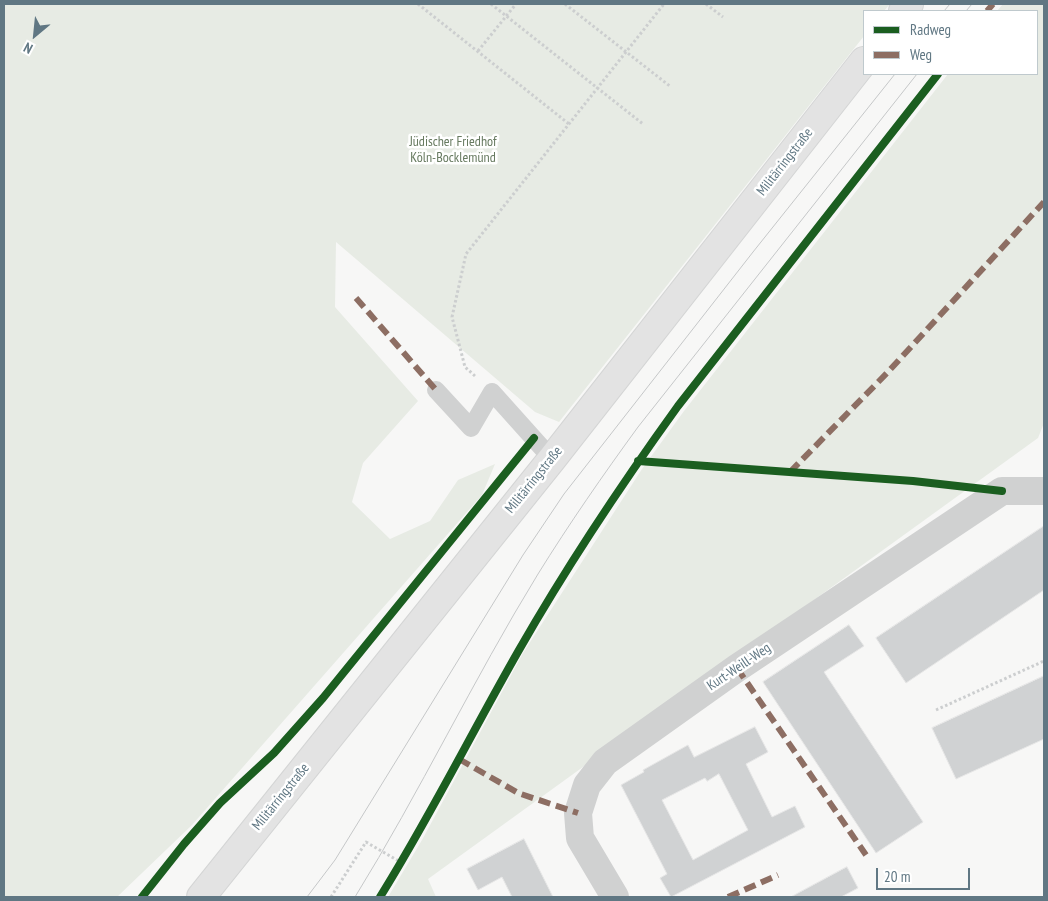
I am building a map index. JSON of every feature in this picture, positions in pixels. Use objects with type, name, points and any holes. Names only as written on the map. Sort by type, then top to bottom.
[{"type":"main road","name":"Militärringstraße","points":[[201,897],[552,458],[863,62]]},
{"type":"street","name":"Kurt-Weill-Weg","points":[[615,897],[580,838],[578,813],[587,785],[605,762],[736,668],[1002,491],[1044,491]]},
{"type":"lane","points":[[436,390],[471,428],[492,392],[552,458]]},
{"type":"path","points":[[418,4],[569,124]]},
{"type":"path","points":[[491,4],[643,124]]},
{"type":"path","points":[[478,52],[516,4]]},
{"type":"path","points":[[565,4],[671,88]]},
{"type":"path","points":[[492,392],[465,367],[452,317],[466,254],[664,4]]},
{"type":"path","points":[[706,4],[723,17]]},
{"type":"path","points":[[936,710],[1044,661]]},
{"type":"path","points":[[331,897],[366,842],[402,863]]},
{"type":"green space","name":"Jüdischer Friedhof Köln-Bocklemünd","points":[[4,4],[890,4],[885,10],[863,10],[863,37],[559,422],[535,412],[336,242],[335,307],[418,401],[363,463],[352,502],[390,539],[430,521],[458,480],[495,464],[482,495],[192,825],[117,897],[4,897]]},
{"type":"green space","points":[[1003,4],[1044,4],[1044,423],[1038,438],[428,879],[436,897],[388,897],[422,840],[523,653],[642,469],[684,411],[947,75],[1038,75],[1038,10],[998,10]]},
{"type":"building","points":[[1044,526],[1044,590],[906,683],[876,638]]},
{"type":"building","points":[[849,625],[864,646],[824,672],[923,822],[876,853],[763,682]]},
{"type":"building","points":[[1044,676],[1044,739],[956,779],[932,728]]},
{"type":"building","points":[[755,727],[768,752],[746,764],[772,817],[795,806],[805,827],[671,897],[660,878],[667,874],[621,785],[644,772],[643,770],[688,745],[694,757]],"holes":[[[719,774],[748,830],[693,860],[662,800],[705,778],[707,781]]]},
{"type":"building","points":[[524,839],[553,897],[512,897],[502,877],[478,890],[467,869]]},
{"type":"building","points":[[847,867],[858,888],[841,897],[791,897]]},
{"type":"tram line","points":[[945,10],[950,4]]},
{"type":"tram line","points":[[967,10],[972,4]]},
{"type":"tram line","points":[[307,897],[335,860],[523,555],[564,494],[894,75]]},
{"type":"tram line","points":[[355,897],[402,817],[514,614],[586,500],[638,427],[916,75]]},
{"type":"marked path","points":[[988,10],[993,4]]},
{"type":"marked path","points":[[790,472],[887,373],[1044,202]]},
{"type":"marked path","points":[[356,298],[436,390]]},
{"type":"marked path","points":[[737,668],[866,855]]},
{"type":"marked path","points":[[459,759],[518,793],[578,813]]},
{"type":"marked path","points":[[728,897],[778,875]]},
{"type":"cycle path","points":[[380,897],[537,619],[615,496],[678,406],[937,75]]},
{"type":"cycle path","points":[[142,897],[184,844],[220,803],[274,753],[323,698],[534,438]]},
{"type":"cycle path","points":[[638,461],[913,481],[1002,491]]}]
